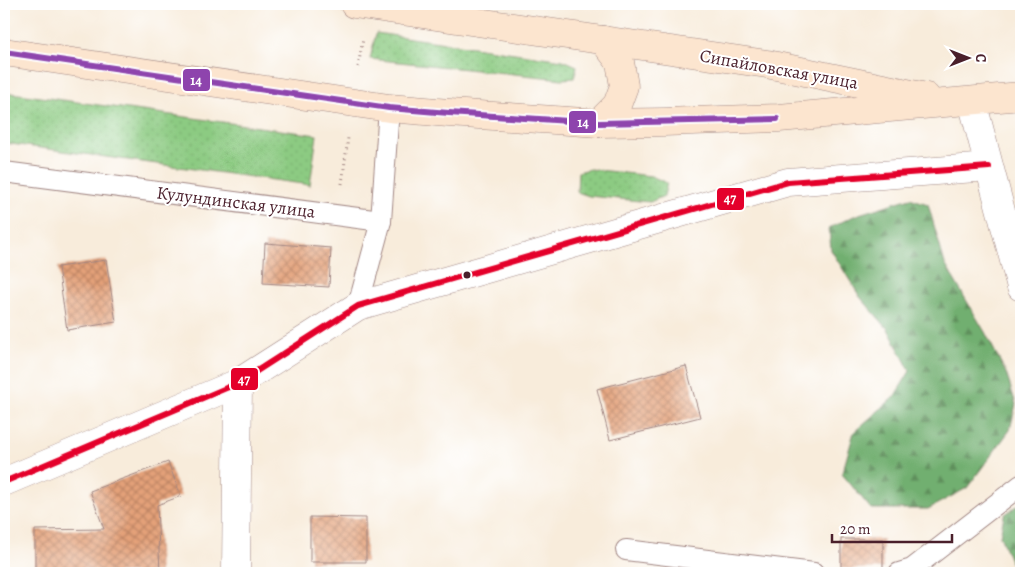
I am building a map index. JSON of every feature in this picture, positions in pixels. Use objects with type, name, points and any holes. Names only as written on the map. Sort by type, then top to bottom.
[{"type":"main road","name":"Сипайловская улица","points":[[354,4],[768,64],[963,102]]},
{"type":"main road","points":[[599,124],[617,104],[624,86],[620,62],[603,40]]},
{"type":"main road","name":"Сипайловская улица","points":[[4,52],[389,108],[599,124],[780,118],[1021,96]]},
{"type":"street","points":[[963,102],[989,167],[1021,287]]},
{"type":"street","points":[[4,482],[238,383],[358,306],[788,182],[989,167]]},
{"type":"street","points":[[236,573],[238,383]]},
{"type":"lane","points":[[358,306],[381,221],[389,108]]},
{"type":"lane","name":"Кулундинская улица","points":[[4,172],[381,221]]},
{"type":"lane","points":[[899,573],[912,569],[1021,485]]},
{"type":"lane","points":[[626,550],[814,573]]},
{"type":"green space","points":[[376,33],[563,60],[577,66],[574,78],[562,79],[370,59]]},
{"type":"green space","points":[[4,92],[317,135],[310,185],[4,143]]},
{"type":"green space","points":[[590,169],[651,176],[667,183],[664,196],[650,202],[589,196],[577,192],[578,172]]},
{"type":"green space","points":[[910,198],[928,204],[945,264],[985,332],[1006,373],[1016,404],[1010,430],[967,488],[928,509],[871,509],[842,474],[854,432],[894,397],[910,371],[888,329],[860,297],[831,250],[829,228],[856,215]]},
{"type":"green space","points":[[1021,503],[1021,573],[1015,573],[1000,536],[1004,515]]},
{"type":"building","points":[[265,243],[331,248],[329,287],[263,283]]},
{"type":"building","points":[[106,260],[116,322],[67,330],[58,267]]},
{"type":"building","points":[[686,366],[700,417],[610,440],[597,389]]},
{"type":"building","points":[[168,462],[181,496],[157,505],[160,573],[35,573],[35,530],[104,529],[90,491]]},
{"type":"building","points":[[310,517],[366,518],[366,562],[310,562]]},
{"type":"building","points":[[841,539],[883,539],[883,569],[841,569]]},
{"type":"transit line","name":"14","points":[[4,52],[389,108],[599,123],[777,119]]},
{"type":"transit line","name":"47","points":[[4,482],[238,383],[358,306],[788,182],[989,167]]}]
